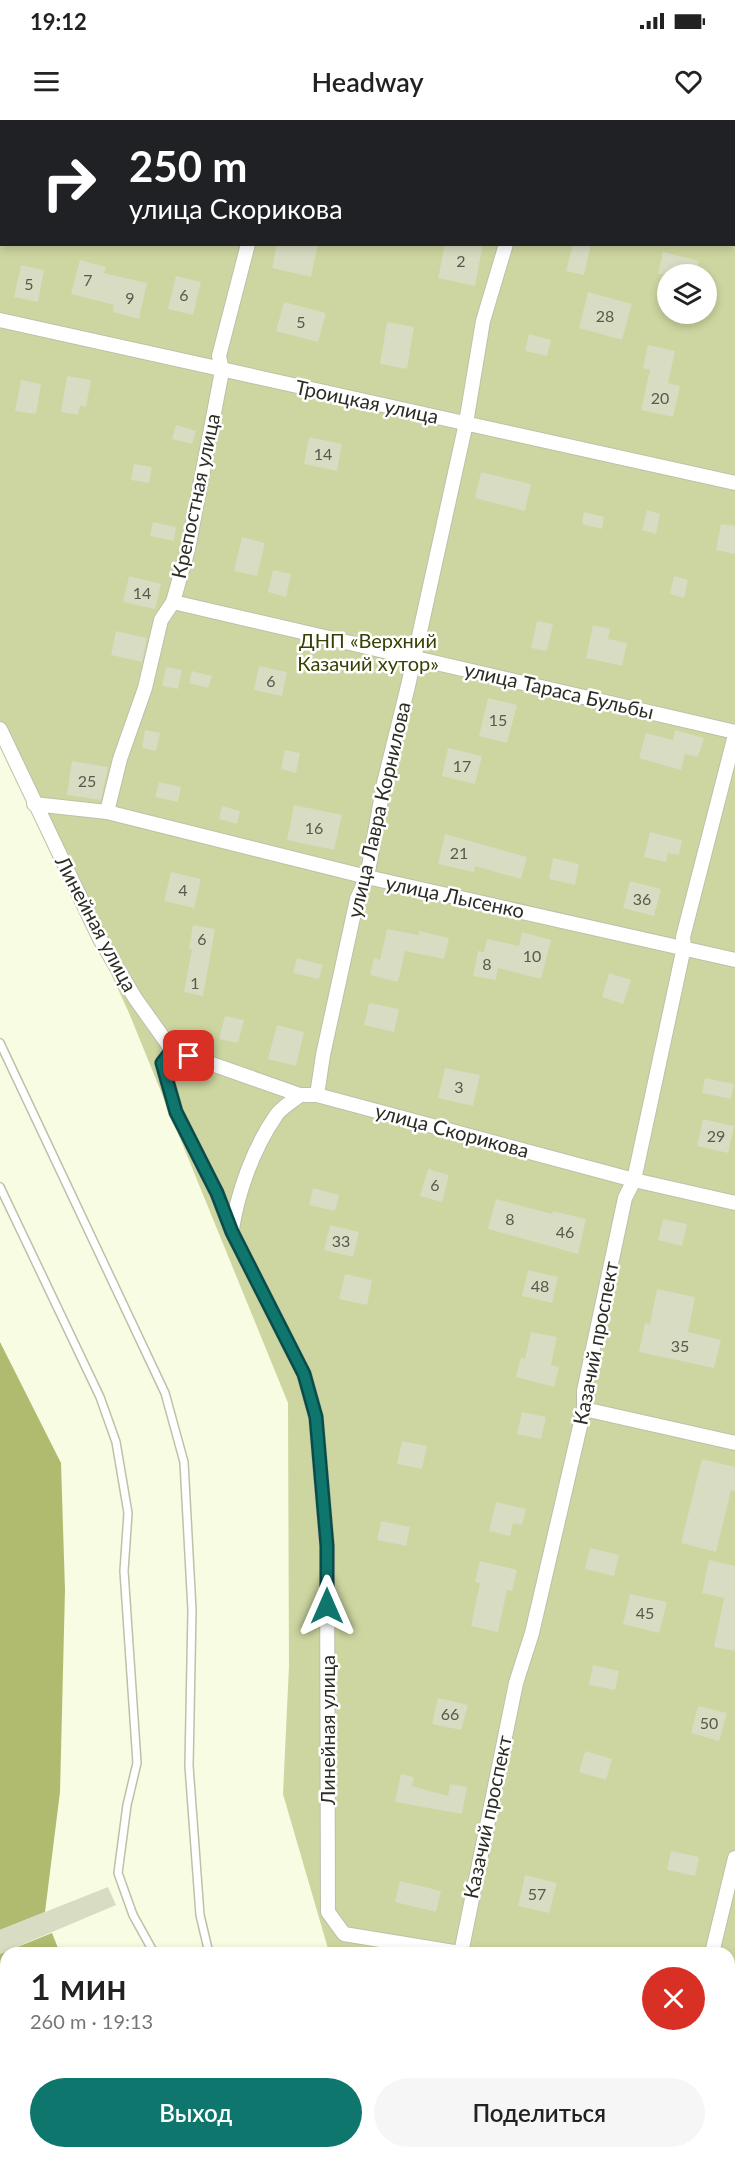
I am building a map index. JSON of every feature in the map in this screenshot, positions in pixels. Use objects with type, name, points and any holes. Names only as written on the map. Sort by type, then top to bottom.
[{"type":"street","name":"Крепостная улица","points":[[107,812],[120,759],[144,688],[161,620],[173,602],[188,549],[222,371],[219,356],[247,246]]},
{"type":"street","name":"улица Лавра Корнилова","points":[[317,1095],[323,1055],[355,910],[367,877],[384,783],[466,423],[472,372],[483,321],[505,246]]},
{"type":"street","name":"Троицкая улица","points":[[0,320],[735,483]]},
{"type":"street","name":"улица Тараса Бульбы","points":[[173,602],[735,734]]},
{"type":"street","name":"Линейная улица","points":[[0,729],[100,939],[135,998],[172,1050],[162,1063],[176,1112],[217,1193],[232,1232],[304,1374],[316,1417],[327,1546],[328,1912],[344,1934],[423,1947]]},
{"type":"street","name":"Казачий проспект","points":[[461,1947],[516,1683],[532,1634],[584,1409],[585,1391],[625,1198],[634,1180],[684,947],[683,938],[735,734]]},
{"type":"street","name":"улица Лысенко","points":[[34,804],[107,812],[367,877],[735,960]]},
{"type":"street","name":"улица Скорикова","points":[[172,1050],[300,1095],[317,1095],[634,1180],[735,1203]]},
{"type":"street","points":[[232,1232],[237,1201],[260,1146],[276,1115],[300,1095]]},
{"type":"street","points":[[584,1409],[735,1443]]},
{"type":"street","points":[[714,1947],[731,1898],[735,1858]]},
{"type":"lane","points":[[0,1043],[165,1393],[184,1462],[192,1610],[189,1766],[200,1915],[208,1947]]},
{"type":"lane","points":[[0,1187],[99,1397],[116,1442],[128,1513],[124,1571],[137,1763],[127,1805],[118,1872],[133,1915],[151,1947]]},
{"type":"green space","name":"ДНП «Верхний Казачий хутор»","points":[[0,246],[735,246],[735,1947],[328,1947],[283,1794],[289,1666],[288,1403],[129,1013],[0,731]]},
{"type":"shaded area","points":[[0,1342],[61,1463],[65,1590],[60,1792],[45,1912],[0,1930]]},
{"type":"shaded area","points":[[52,1933],[58,1947],[17,1947]]},
{"type":"building","points":[[277,246],[318,246],[311,277],[272,268]]},
{"type":"building","points":[[445,246],[483,246],[475,286],[438,278]]},
{"type":"building","points":[[572,246],[591,246],[584,275],[566,271]]},
{"type":"building","points":[[663,252],[699,261],[698,264],[660,264]]},
{"type":"building","points":[[80,260],[106,267],[104,273],[147,283],[139,319],[113,312],[114,305],[71,294]]},
{"type":"building","points":[[21,265],[44,270],[38,302],[14,297]]},
{"type":"building","points":[[176,276],[201,282],[193,315],[168,309]]},
{"type":"building","points":[[588,292],[632,304],[622,340],[579,328]]},
{"type":"building","points":[[284,302],[326,313],[318,342],[276,331]]},
{"type":"building","points":[[387,322],[414,327],[407,369],[380,364]]},
{"type":"building","points":[[529,334],[551,340],[547,356],[525,351]]},
{"type":"building","points":[[648,345],[675,351],[668,383],[680,386],[673,417],[641,410],[650,370],[643,368]]},
{"type":"building","points":[[67,376],[91,380],[86,407],[80,406],[78,415],[61,412]]},
{"type":"building","points":[[21,380],[41,384],[36,414],[15,411]]},
{"type":"building","points":[[176,425],[196,431],[192,444],[172,439]]},
{"type":"building","points":[[309,437],[342,444],[337,471],[304,464]]},
{"type":"building","points":[[134,464],[152,467],[149,483],[131,480]]},
{"type":"building","points":[[481,472],[531,484],[525,511],[475,498]]},
{"type":"building","points":[[647,510],[660,514],[656,534],[642,530]]},
{"type":"building","points":[[584,512],[604,517],[602,529],[582,524]]},
{"type":"building","points":[[153,522],[176,527],[174,541],[150,536]]},
{"type":"building","points":[[721,524],[735,526],[735,554],[716,550]]},
{"type":"building","points":[[242,537],[265,543],[257,576],[234,571]]},
{"type":"building","points":[[273,570],[291,574],[286,597],[268,592]]},
{"type":"building","points":[[129,576],[161,584],[155,609],[123,602]]},
{"type":"building","points":[[674,576],[688,580],[684,598],[670,594]]},
{"type":"building","points":[[537,621],[553,624],[547,651],[531,648]]},
{"type":"building","points":[[593,625],[610,629],[608,639],[627,643],[622,666],[586,658]]},
{"type":"building","points":[[116,631],[147,638],[142,662],[111,655]]},
{"type":"building","points":[[259,666],[287,672],[282,696],[254,690]]},
{"type":"building","points":[[166,667],[182,670],[178,689],[162,686]]},
{"type":"building","points":[[192,671],[212,676],[208,688],[189,683]]},
{"type":"building","points":[[488,698],[517,705],[507,743],[479,736]]},
{"type":"building","points":[[145,730],[160,733],[156,751],[142,748]]},
{"type":"building","points":[[675,730],[704,738],[698,757],[685,754],[681,770],[639,758],[646,733],[673,740]]},
{"type":"building","points":[[448,748],[482,756],[475,784],[442,776]]},
{"type":"building","points":[[285,750],[300,753],[296,773],[281,769]]},
{"type":"building","points":[[72,761],[108,767],[101,800],[67,795]]},
{"type":"building","points":[[159,782],[181,787],[178,802],[155,797]]},
{"type":"building","points":[[294,805],[342,815],[334,850],[287,840]]},
{"type":"building","points":[[222,806],[240,811],[237,824],[219,819]]},
{"type":"building","points":[[650,832],[682,840],[679,855],[668,853],[666,862],[644,857]]},
{"type":"building","points":[[445,834],[527,857],[521,879],[475,866],[474,872],[438,864]]},
{"type":"building","points":[[553,858],[579,864],[575,885],[549,879]]},
{"type":"building","points":[[171,872],[201,879],[194,908],[164,901]]},
{"type":"building","points":[[630,881],[661,889],[654,916],[623,908]]},
{"type":"building","points":[[193,925],[215,929],[203,996],[184,992],[192,949],[189,949]]},
{"type":"building","points":[[387,929],[419,935],[419,931],[449,938],[444,959],[405,951],[398,982],[370,975],[374,958],[380,960]]},
{"type":"building","points":[[522,932],[551,940],[541,979],[498,968],[496,980],[473,976],[478,951],[484,952],[487,939],[519,946]]},
{"type":"building","points":[[297,958],[323,965],[319,979],[293,973]]},
{"type":"building","points":[[609,973],[631,980],[623,1004],[602,997]]},
{"type":"building","points":[[369,1003],[399,1009],[394,1032],[364,1025]]},
{"type":"building","points":[[225,1016],[244,1020],[238,1043],[219,1039]]},
{"type":"building","points":[[277,1025],[304,1032],[296,1066],[268,1059]]},
{"type":"building","points":[[445,1068],[480,1075],[473,1106],[438,1098]]},
{"type":"building","points":[[705,1078],[734,1084],[731,1099],[702,1093]]},
{"type":"building","points":[[703,1119],[734,1126],[728,1153],[697,1146]]},
{"type":"building","points":[[428,1169],[449,1175],[442,1202],[420,1196]]},
{"type":"building","points":[[313,1188],[339,1195],[335,1211],[309,1205]]},
{"type":"building","points":[[496,1199],[552,1214],[553,1211],[586,1219],[578,1254],[488,1229]]},
{"type":"building","points":[[663,1219],[687,1224],[682,1246],[658,1240]]},
{"type":"building","points":[[330,1225],[359,1232],[353,1257],[324,1250]]},
{"type":"building","points":[[528,1270],[558,1277],[552,1303],[522,1296]]},
{"type":"building","points":[[345,1274],[372,1280],[367,1305],[339,1299]]},
{"type":"building","points":[[657,1289],[695,1297],[688,1332],[721,1340],[714,1368],[639,1352],[645,1323],[650,1324]]},
{"type":"building","points":[[531,1332],[557,1337],[551,1365],[559,1367],[554,1387],[516,1377],[521,1357],[525,1359]]},
{"type":"building","points":[[522,1412],[546,1417],[541,1439],[517,1434]]},
{"type":"building","points":[[402,1441],[427,1446],[422,1469],[397,1464]]},
{"type":"building","points":[[702,1459],[735,1467],[735,1491],[731,1490],[716,1552],[681,1543]]},
{"type":"building","points":[[496,1502],[526,1509],[522,1525],[513,1523],[510,1536],[489,1531]]},
{"type":"building","points":[[381,1521],[410,1527],[406,1546],[377,1540]]},
{"type":"building","points":[[590,1548],[619,1555],[614,1576],[585,1569]]},
{"type":"building","points":[[709,1560],[735,1566],[735,1651],[714,1647],[724,1598],[702,1593]]},
{"type":"building","points":[[480,1561],[517,1570],[512,1591],[507,1590],[498,1632],[471,1626],[480,1583],[475,1582]]},
{"type":"building","points":[[630,1594],[667,1602],[659,1633],[623,1624]]},
{"type":"building","points":[[593,1665],[619,1671],[615,1690],[589,1685]]},
{"type":"building","points":[[438,1698],[468,1705],[461,1730],[432,1724]]},
{"type":"building","points":[[698,1706],[727,1713],[719,1741],[691,1733]]},
{"type":"building","points":[[585,1751],[612,1759],[606,1780],[579,1772]]},
{"type":"building","points":[[401,1774],[414,1777],[412,1786],[448,1796],[450,1784],[467,1787],[462,1814],[395,1802]]},
{"type":"building","points":[[671,1851],[699,1857],[695,1876],[667,1870]]},
{"type":"building","points":[[525,1875],[557,1883],[549,1913],[518,1906]]},
{"type":"building","points":[[400,1881],[441,1891],[436,1912],[395,1902]]},
{"type":"building","points":[[108,1887],[116,1905],[17,1947],[0,1947],[0,1930]]},
{"type":"route","points":[[189,1056],[172,1050],[162,1063],[176,1112],[217,1193],[232,1232],[304,1374],[316,1417],[327,1546],[327,1606]]}]
